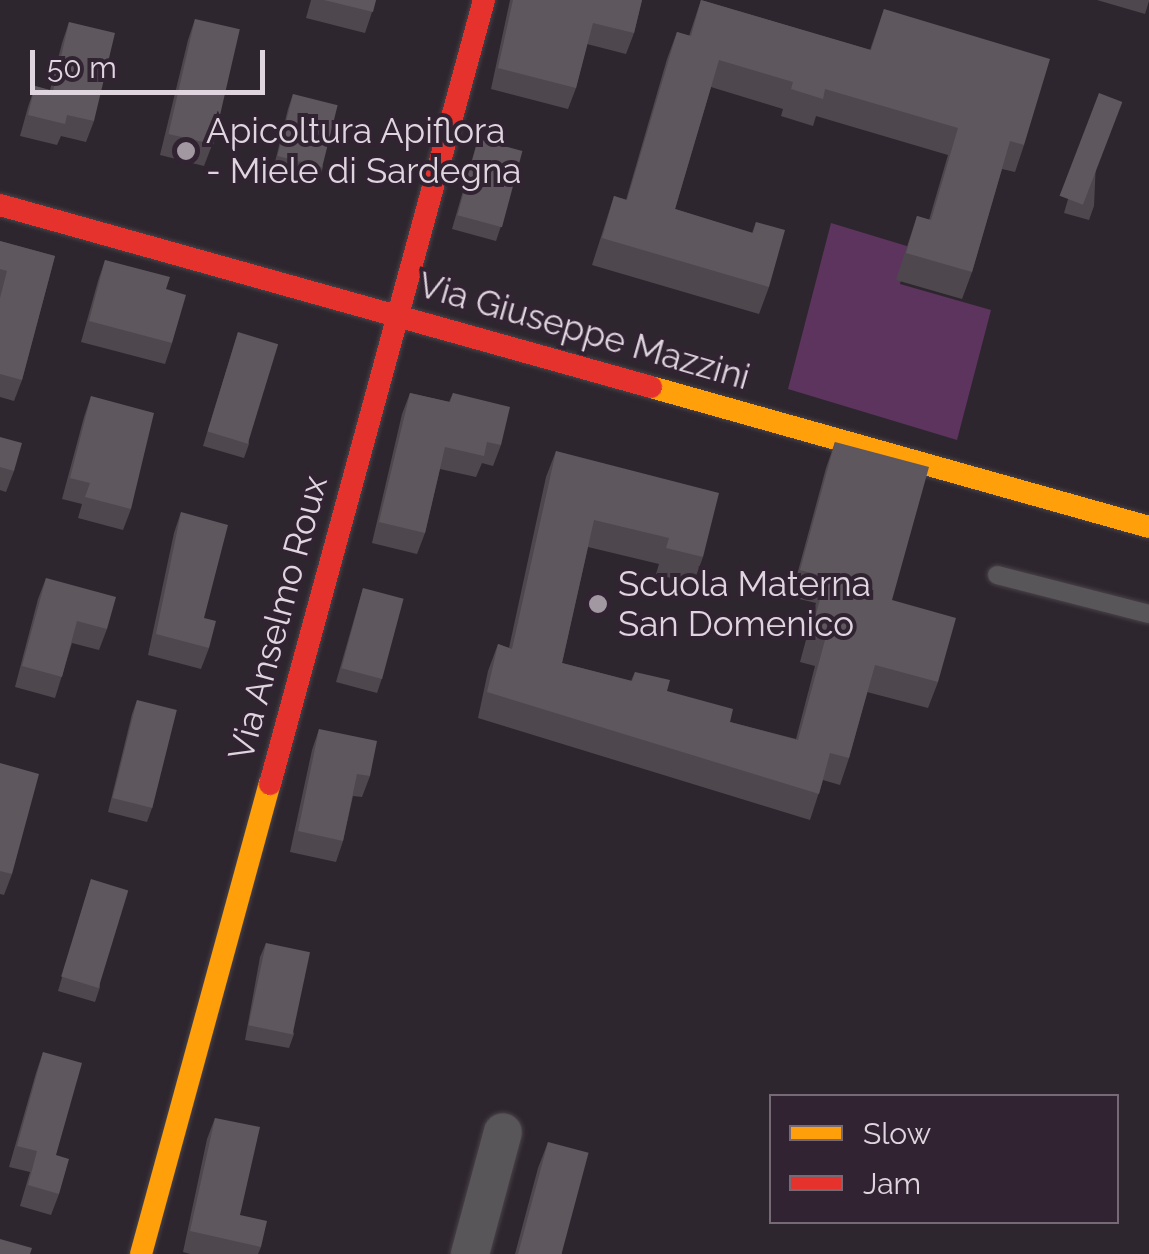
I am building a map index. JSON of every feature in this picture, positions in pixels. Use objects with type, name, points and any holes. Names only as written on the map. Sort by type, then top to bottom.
[{"type":"street","name":"Via Anselmo Roux","points":[[140,1254],[484,0]]},
{"type":"street","name":"Via Giuseppe Mazzini","points":[[0,205],[1149,526]]},
{"type":"street","points":[[470,1254],[503,1132]]},
{"type":"lane","points":[[997,575],[1149,614]]},
{"type":"shaded area","points":[[831,223],[910,247],[900,284],[991,310],[957,440],[788,389]]},
{"type":"building","points":[[324,0],[376,0],[373,12]]},
{"type":"building","points":[[513,0],[642,0],[634,33],[593,23],[576,88],[498,68]]},
{"type":"building","points":[[701,0],[871,50],[884,9],[1050,59],[1024,145],[1010,141],[972,272],[906,253],[917,216],[931,220],[958,128],[825,89],[823,99],[791,89],[793,82],[719,60],[675,209],[753,233],[756,222],[785,230],[769,287],[602,238],[614,196],[627,200],[677,32],[691,36]]},
{"type":"building","points":[[195,19],[240,29],[213,144],[168,134]]},
{"type":"building","points":[[69,22],[115,33],[94,121],[67,115],[65,124],[28,115],[35,86],[53,91]]},
{"type":"building","points":[[1099,93],[1122,102],[1083,205],[1060,196]]},
{"type":"building","points":[[293,94],[338,105],[322,167],[278,156]]},
{"type":"building","points":[[478,139],[522,151],[502,227],[458,215]]},
{"type":"building","points":[[0,241],[55,256],[22,380],[0,374],[0,298],[7,271],[0,269]]},
{"type":"building","points":[[105,260],[170,277],[166,289],[186,295],[172,343],[89,321]]},
{"type":"building","points":[[238,332],[278,344],[248,444],[208,431]]},
{"type":"building","points":[[410,393],[450,402],[453,393],[510,407],[501,445],[487,442],[484,456],[445,447],[425,533],[379,522]]},
{"type":"building","points":[[91,396],[154,413],[131,509],[85,497],[90,483],[70,478]]},
{"type":"building","points":[[0,437],[22,443],[14,471],[0,467]]},
{"type":"building","points":[[835,442],[929,467],[892,600],[956,618],[938,682],[875,665],[849,758],[830,753],[819,794],[487,692],[498,644],[512,649],[556,451],[719,493],[703,557],[666,548],[669,538],[594,520],[562,663],[632,681],[635,672],[670,680],[667,691],[733,709],[730,722],[798,740],[825,640],[810,636],[826,577],[800,570]]},
{"type":"building","points":[[181,512],[228,525],[204,618],[216,621],[209,648],[156,634]]},
{"type":"building","points":[[46,578],[116,597],[107,629],[77,621],[62,677],[22,666]]},
{"type":"building","points":[[363,588],[404,599],[382,679],[342,668]]},
{"type":"building","points":[[137,700],[177,710],[152,808],[113,798]]},
{"type":"building","points":[[319,729],[377,741],[370,776],[357,774],[343,841],[298,831]]},
{"type":"building","points":[[0,763],[39,774],[12,874],[0,871]]},
{"type":"building","points":[[91,879],[128,890],[98,988],[61,977]]},
{"type":"building","points":[[266,943],[310,952],[293,1035],[249,1025]]},
{"type":"building","points":[[43,1052],[82,1063],[56,1155],[69,1159],[59,1194],[28,1185],[37,1151],[17,1146]]},
{"type":"building","points":[[215,1118],[260,1127],[240,1215],[267,1221],[261,1247],[190,1231]]},
{"type":"building","points":[[548,1142],[589,1153],[561,1254],[518,1254]]},
{"type":"building","points":[[0,1239],[32,1248],[30,1254],[0,1254]]},
{"type":"traffic: slow","points":[[651,387],[1149,527]]},
{"type":"traffic: slow","points":[[141,1254],[270,784]]},
{"type":"traffic: jam","points":[[270,784],[484,0]]},
{"type":"traffic: jam","points":[[0,205],[651,387]]},
{"type":"place","name":"Apicoltura Apiflora - Miele di Sardegna","points":[[186,151]]},
{"type":"place","name":"Scuola Materna San Domenico","points":[[598,604]]}]
